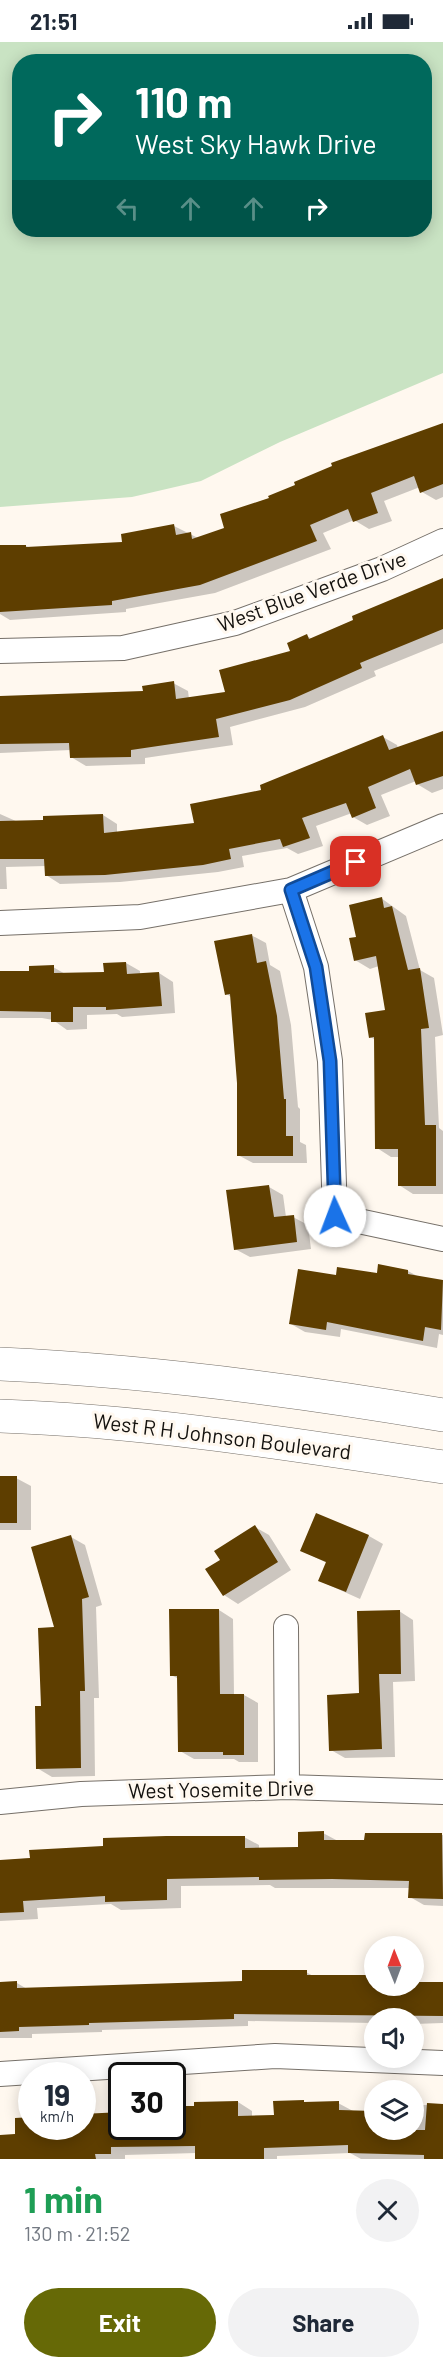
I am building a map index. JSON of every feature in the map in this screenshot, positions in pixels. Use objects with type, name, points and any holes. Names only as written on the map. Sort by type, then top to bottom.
[{"type":"main road","points":[[0,1364],[55,1366],[204,1381],[351,1399],[443,1415]]},
{"type":"main road","name":"West R H Johnson Boulevard","points":[[0,1416],[92,1421],[226,1434],[443,1467]]},
{"type":"street","name":"West Blue Verde Drive","points":[[0,651],[123,648],[235,623],[382,569],[443,541]]},
{"type":"street","points":[[0,923],[140,917],[291,890],[443,826]]},
{"type":"street","points":[[291,890],[316,967],[330,1061],[335,1216],[443,1239]]},
{"type":"street","points":[[286,1627],[287,1787]]},
{"type":"street","name":"West Yosemite Drive","points":[[0,1802],[81,1794],[287,1787],[443,1792]]},
{"type":"street","points":[[0,2074],[275,2056],[443,2063]]},
{"type":"green space","points":[[0,42],[443,42],[443,373],[280,442],[201,481],[132,497],[0,507]]},
{"type":"building","points":[[443,423],[443,484],[420,493],[414,476],[371,493],[378,513],[353,522],[348,509],[310,525],[317,541],[200,585],[112,601],[112,605],[0,612],[0,545],[26,545],[26,547],[122,542],[121,534],[174,524],[176,535],[191,532],[192,539],[224,528],[220,514],[269,498],[268,496],[295,485],[294,482],[332,466],[331,463]]},
{"type":"building","points":[[443,578],[443,629],[360,663],[362,668],[290,700],[216,719],[219,737],[131,750],[131,757],[70,758],[69,743],[0,744],[0,696],[143,691],[142,686],[174,681],[176,699],[225,692],[219,670],[290,651],[287,643],[307,634],[309,639],[353,620],[352,616]]},
{"type":"building","points":[[443,731],[443,776],[416,785],[410,769],[368,787],[376,808],[352,818],[346,803],[302,818],[310,838],[283,847],[280,839],[229,849],[231,859],[203,865],[105,875],[45,876],[44,859],[0,859],[0,821],[43,820],[43,816],[103,814],[104,833],[194,823],[190,804],[261,790],[260,785],[383,735],[389,750]]},
{"type":"building","points":[[382,897],[384,908],[392,906],[408,970],[420,968],[429,1028],[421,1029],[425,1125],[436,1125],[436,1186],[398,1186],[398,1149],[375,1149],[374,1037],[369,1038],[365,1013],[385,1010],[376,956],[354,961],[349,938],[356,937],[349,905]]},
{"type":"building","points":[[252,934],[257,963],[266,961],[277,1016],[284,1099],[286,1099],[286,1136],[293,1136],[293,1156],[237,1156],[237,1083],[230,994],[225,995],[214,941]]},
{"type":"building","points":[[126,962],[127,974],[159,972],[162,1006],[106,1010],[106,1007],[73,1007],[73,1022],[51,1022],[51,1012],[0,1011],[0,971],[29,971],[29,966],[54,965],[54,973],[104,972],[103,963]]},
{"type":"building","points":[[269,1185],[274,1217],[294,1215],[297,1242],[234,1250],[226,1190]]},
{"type":"building","points":[[378,1264],[408,1270],[408,1274],[443,1280],[441,1330],[425,1327],[423,1341],[327,1322],[326,1330],[289,1324],[298,1269],[336,1275],[337,1267],[377,1273]]},
{"type":"building","points":[[0,1476],[17,1476],[17,1523],[0,1523]]},
{"type":"building","points":[[316,1513],[369,1535],[346,1592],[318,1581],[326,1562],[300,1551]]},
{"type":"building","points":[[255,1525],[278,1562],[223,1596],[205,1569],[220,1560],[214,1551]]},
{"type":"building","points":[[71,1535],[89,1597],[82,1599],[85,1691],[80,1691],[81,1768],[36,1769],[35,1706],[41,1706],[38,1628],[54,1627],[31,1547]]},
{"type":"building","points":[[169,1609],[219,1609],[220,1694],[244,1694],[244,1755],[223,1755],[223,1752],[178,1752],[177,1676],[170,1676]]},
{"type":"building","points":[[400,1610],[401,1674],[379,1674],[382,1749],[329,1751],[327,1695],[359,1693],[357,1611]]},
{"type":"building","points":[[324,1831],[324,1840],[364,1840],[365,1833],[442,1833],[443,1899],[408,1898],[409,1881],[259,1880],[259,1877],[167,1879],[167,1900],[105,1902],[105,1896],[23,1901],[24,1912],[0,1913],[0,1860],[30,1858],[29,1850],[103,1846],[103,1838],[166,1836],[245,1836],[245,1848],[298,1847],[298,1832]]},
{"type":"building","points":[[242,1970],[307,1970],[307,1975],[364,1975],[364,1996],[424,1996],[424,1982],[443,1982],[443,2016],[424,2016],[424,2008],[364,2008],[364,2015],[234,2014],[234,2019],[89,2023],[89,2025],[19,2027],[19,2031],[0,2032],[0,1982],[17,1981],[17,1988],[242,1981]]},
{"type":"building","points":[[238,2101],[238,2116],[274,2115],[273,2101],[339,2101],[339,2110],[364,2111],[364,2140],[424,2140],[427,2103],[443,2104],[443,2159],[424,2159],[424,2155],[348,2153],[348,2145],[264,2148],[264,2159],[195,2159],[195,2146],[111,2147],[111,2154],[95,2154],[96,2159],[0,2159],[0,2135],[15,2134],[15,2118],[18,2118],[18,2140],[96,2140],[96,2113],[108,2113],[108,2140],[186,2140],[186,2106],[194,2106],[194,2102]]},
{"type":"route","points":[[335,1216],[330,1061],[316,967],[291,890],[356,862]]}]
